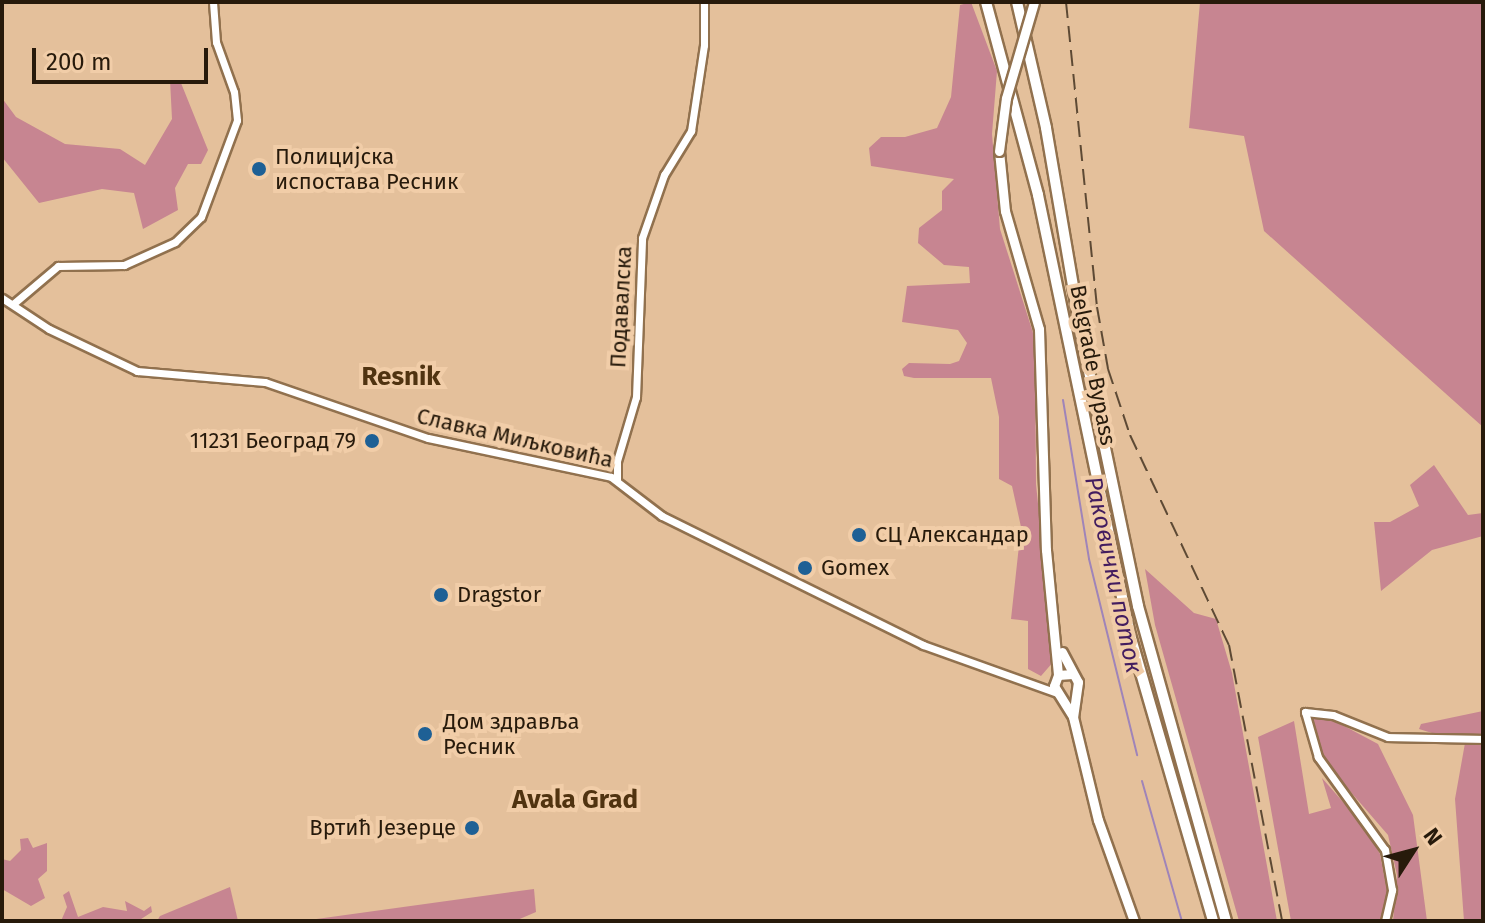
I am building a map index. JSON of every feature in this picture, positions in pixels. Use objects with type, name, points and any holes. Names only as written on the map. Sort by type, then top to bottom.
[{"type":"highway","name":"Belgrade Bypass","points":[[986,2],[1038,195],[1130,635],[1213,921]]},
{"type":"highway","name":"Belgrade Bypass","points":[[1017,2],[1051,152],[1081,333],[1138,606],[1226,921]]},
{"type":"main road","points":[[1034,2],[1006,98],[999,151],[1005,211],[1039,329],[1046,550],[1056,638],[1058,694],[1073,717],[1098,820],[1134,921]]},
{"type":"main road","points":[[1056,638],[1072,674],[1076,692],[1073,717]]},
{"type":"main road","points":[[1056,676],[1072,674]]},
{"type":"main road","points":[[1058,694],[1076,692]]},
{"type":"street","points":[[13,304],[35,280],[64,264],[119,266],[181,238],[201,217],[223,167],[237,113],[216,42],[213,2]]},
{"type":"street","name":"Подавалска","points":[[617,480],[618,457],[636,397],[642,238],[668,166],[691,131],[704,45],[704,2]]},
{"type":"street","name":"Славка Миљковића","points":[[2,298],[49,329],[137,371],[265,382],[435,440],[617,480],[662,516],[923,645],[1034,682],[1058,694]]},
{"type":"street","name":"Славка Миљковића","points":[[1034,682],[1056,676]]},
{"type":"street","points":[[1385,921],[1392,890],[1385,850],[1318,757],[1305,712],[1333,715],[1388,737],[1483,739]]},
{"type":"shaded area","points":[[971,2],[997,71],[992,134],[1000,229],[1035,339],[1036,484],[1054,661],[1041,676],[1028,669],[1028,621],[1011,619],[1021,527],[1012,486],[999,479],[999,417],[991,378],[914,378],[904,376],[902,369],[909,363],[950,364],[959,361],[967,343],[958,330],[902,322],[907,286],[970,283],[969,267],[944,265],[918,243],[919,228],[942,210],[942,191],[954,179],[871,166],[869,148],[881,137],[905,137],[937,128],[951,97],[960,5]]},
{"type":"shaded area","points":[[1200,2],[1483,2],[1483,427],[1264,231],[1244,136],[1189,128]]},
{"type":"shaded area","points":[[170,80],[181,83],[208,150],[201,164],[188,164],[175,188],[178,210],[143,229],[134,193],[102,189],[39,203],[2,157],[2,98],[16,117],[65,144],[120,149],[145,165],[172,119]]},
{"type":"shaded area","points":[[1434,465],[1468,515],[1483,513],[1483,536],[1432,550],[1381,591],[1374,522],[1390,522],[1419,506],[1410,485]]},
{"type":"shaded area","points":[[1145,569],[1194,613],[1216,619],[1232,673],[1277,921],[1239,921],[1155,625]]},
{"type":"shaded area","points":[[1483,711],[1483,921],[1464,921],[1455,799],[1465,743],[1419,729],[1421,724]]},
{"type":"shaded area","points":[[1308,715],[1331,719],[1378,744],[1413,815],[1427,921],[1393,921],[1397,875],[1388,835],[1336,775],[1319,748]]},
{"type":"shaded area","points":[[1294,721],[1309,814],[1331,808],[1322,778],[1364,826],[1380,854],[1387,891],[1380,921],[1291,921],[1258,737]]},
{"type":"shaded area","points":[[28,838],[33,848],[47,843],[47,871],[38,879],[45,898],[31,906],[2,889],[2,859],[10,861],[21,850],[20,839]]},
{"type":"shaded area","points":[[230,887],[238,921],[157,921],[160,916]]},
{"type":"shaded area","points":[[534,889],[536,912],[515,921],[302,921]]},
{"type":"shaded area","points":[[69,891],[78,917],[103,907],[127,911],[125,901],[144,911],[151,906],[152,912],[138,921],[61,921],[67,907],[63,895]]},
{"type":"waterway","name":"Раковички поток","points":[[1063,400],[1089,559],[1137,755]]},
{"type":"waterway","name":"Раковички поток","points":[[1142,781],[1182,921]]},
{"type":"railway","points":[[1066,2],[1097,307],[1108,369],[1130,435],[1229,645],[1282,921]]},
{"type":"place","name":"Полицијска испостава Ресник","points":[[259,169]]},
{"type":"place","name":"11231 Београд 79","points":[[372,441]]},
{"type":"place","name":"СЦ Александар","points":[[859,535]]},
{"type":"place","name":"Gomex","points":[[805,568]]},
{"type":"place","name":"Dragstor","points":[[441,595]]},
{"type":"place","name":"Дом здравља Ресник","points":[[425,734]]},
{"type":"place","name":"Вртић Језерце","points":[[472,828]]},
{"type":"district","name":"Resnik","points":[[401,377]]},
{"type":"district","name":"Avala Grad","points":[[575,800]]}]
